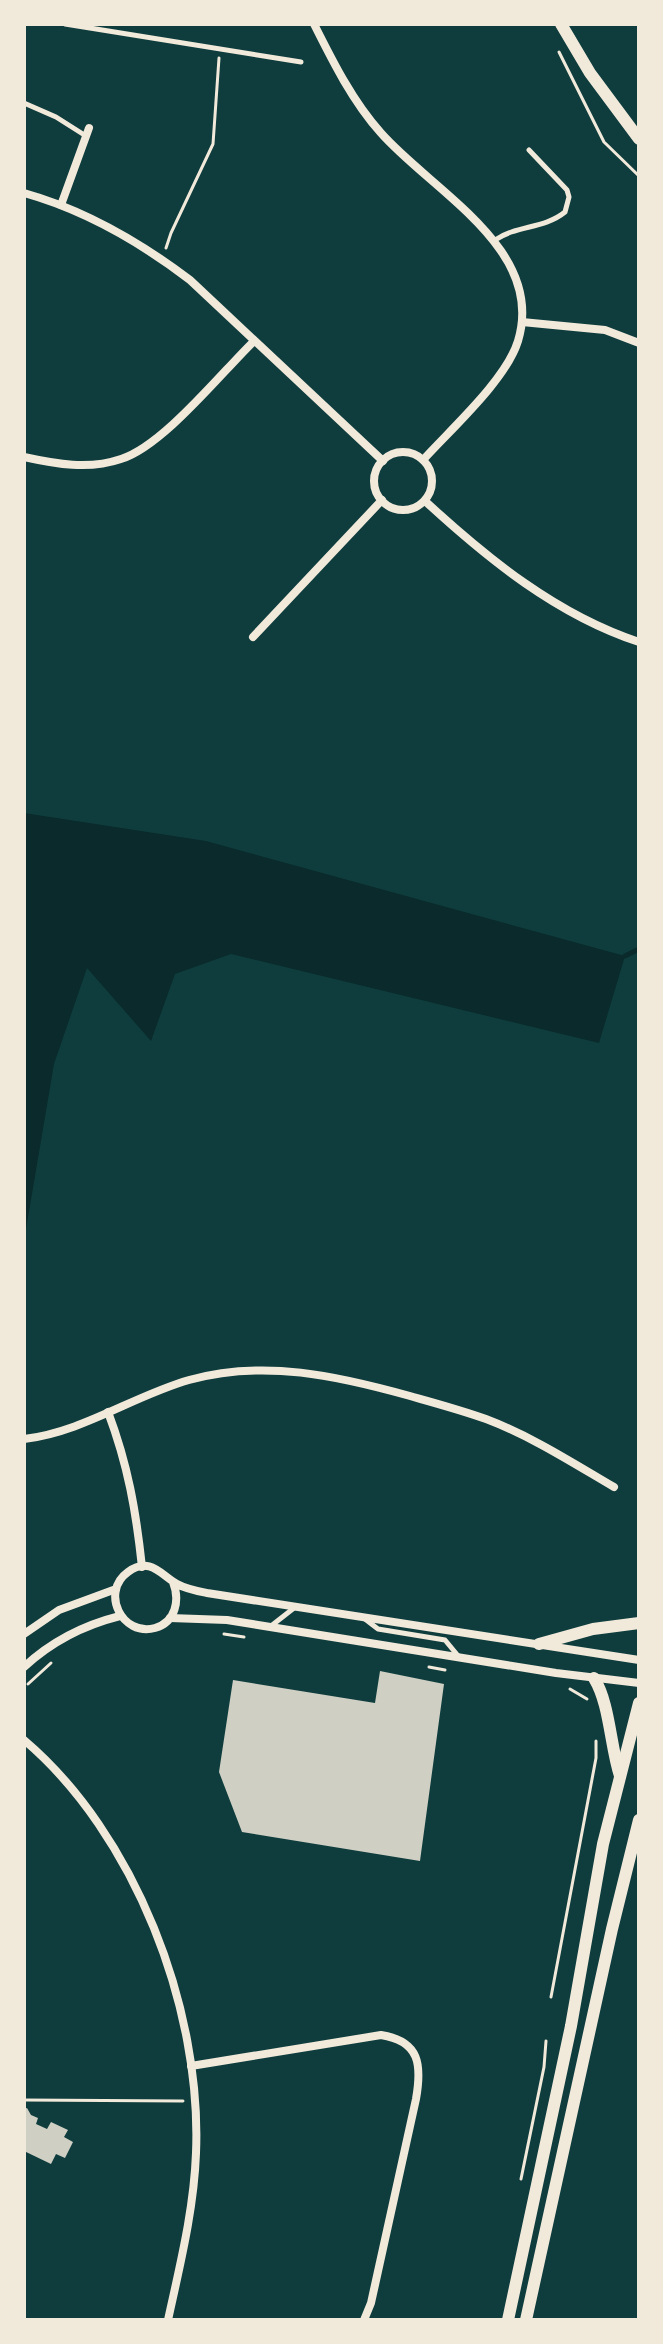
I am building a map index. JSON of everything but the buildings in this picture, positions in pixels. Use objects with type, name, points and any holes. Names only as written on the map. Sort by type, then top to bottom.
[{"type":"street","points":[[314,24],[348,86],[380,132],[495,240],[520,289],[522,322],[518,341],[504,369],[423,460]]},
{"type":"street","points":[[561,24],[590,73],[639,139]]},
{"type":"street","points":[[61,205],[88,132]]},
{"type":"street","points":[[24,193],[103,224],[190,280],[383,461]]},
{"type":"street","points":[[522,322],[605,330],[639,343]]},
{"type":"street","points":[[24,457],[86,466],[123,459],[157,438],[254,341]]},
{"type":"street","points":[[403,452],[423,460],[430,469],[432,480],[431,491],[425,501],[415,508],[403,510],[391,508],[382,500],[374,480],[383,461],[392,454],[403,452]]},
{"type":"street","points":[[253,637],[382,500]]},
{"type":"street","points":[[425,501],[514,576],[597,625],[639,642]]},
{"type":"street","points":[[24,1439],[78,1425],[160,1390],[214,1374],[262,1370],[320,1374],[364,1383],[486,1419],[540,1444],[614,1487]]},
{"type":"street","points":[[108,1412],[135,1504],[142,1567]]},
{"type":"street","points":[[173,1582],[178,1601],[170,1618],[163,1624],[145,1629],[135,1627],[120,1616],[114,1598],[116,1589],[126,1574],[142,1567],[160,1570],[173,1582],[207,1593],[639,1660]]},
{"type":"street","points":[[24,1634],[59,1610],[116,1589]]},
{"type":"street","points":[[24,1667],[50,1646],[77,1631],[120,1616]]},
{"type":"street","points":[[170,1618],[204,1618],[270,1627],[639,1683]]},
{"type":"street","points":[[539,1644],[593,1629],[639,1623]]},
{"type":"street","points":[[594,1678],[605,1701],[612,1752],[620,1776]]},
{"type":"street","points":[[508,2320],[571,2026],[603,1844],[639,1703]]},
{"type":"street","points":[[24,1740],[70,1788],[122,1862],[167,1963],[182,2016],[191,2066],[197,2151],[183,2252],[168,2320]]},
{"type":"street","points":[[526,2320],[639,1820]]},
{"type":"street","points":[[191,2066],[381,2035],[404,2042],[413,2051],[419,2073],[416,2099],[371,2303],[364,2320]]},
{"type":"lane","points":[[65,24],[301,62]]},
{"type":"lane","points":[[24,103],[88,132]]},
{"type":"lane","points":[[495,240],[509,231],[543,225],[565,212],[569,197],[567,190],[529,150]]},
{"type":"lane","points":[[270,1627],[295,1607]]},
{"type":"lane","points":[[365,1618],[378,1629],[445,1640],[459,1657]]},
{"type":"path","points":[[163,260],[171,233],[213,144],[219,49]]},
{"type":"path","points":[[557,49],[604,142],[639,176]]},
{"type":"path","points":[[28,1684],[59,1656]]},
{"type":"path","points":[[570,1689],[579,1693],[591,1707]]},
{"type":"path","points":[[551,1997],[596,1758],[595,1736]]},
{"type":"path","points":[[24,2100],[194,2102]]},
{"type":"water","points":[[24,813],[206,841],[625,956],[599,1043],[231,954],[175,974],[151,1041],[87,968],[54,1064],[24,1241]]},
{"type":"waterway","points":[[625,956],[639,949]]}]
